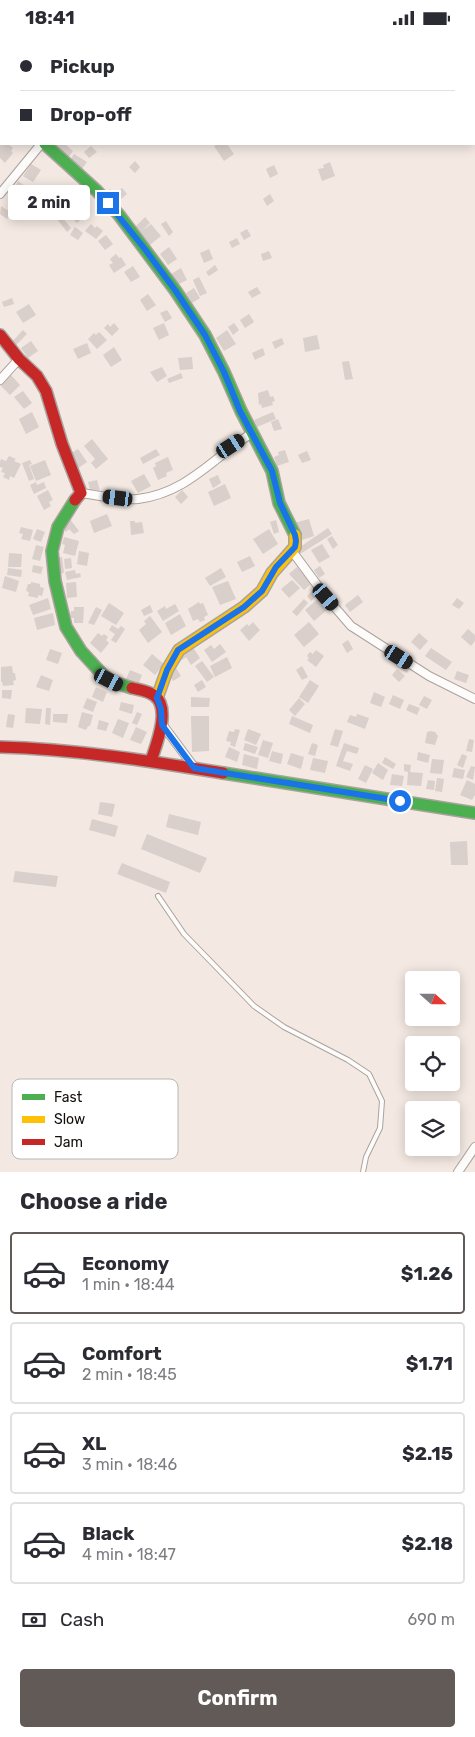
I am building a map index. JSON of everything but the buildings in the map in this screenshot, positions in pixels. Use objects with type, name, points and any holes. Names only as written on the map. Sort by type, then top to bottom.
[{"type":"main road","points":[[41,146],[97,191],[118,215],[175,290],[205,335],[272,471],[280,503],[295,535],[296,541],[292,551],[272,573],[262,591],[244,607],[178,650],[167,670],[157,698]]},
{"type":"main road","points":[[0,335],[19,359],[37,376],[46,391],[62,444],[81,493],[61,520],[52,547],[52,565],[67,630],[72,640],[109,680],[119,685],[151,694],[157,698],[161,709],[162,725],[151,761]]},
{"type":"main road","points":[[0,747],[31,748],[151,761],[475,813]]},
{"type":"street","points":[[0,194],[41,146]]},
{"type":"street","points":[[0,380],[19,359]]},
{"type":"street","points":[[81,493],[136,500],[163,494],[191,480],[231,446],[252,433]]},
{"type":"street","points":[[292,551],[326,597],[351,626],[429,676],[475,699]]},
{"type":"street","points":[[162,725],[194,768]]},
{"type":"street","points":[[458,1172],[475,1147]]},
{"type":"lane","points":[[158,895],[184,934],[254,1006],[284,1027],[348,1060],[369,1074],[382,1101],[380,1128],[366,1157],[363,1172]]},
{"type":"traffic: fast","points":[[46,145],[97,191],[119,215],[175,290],[205,335],[272,471],[279,503],[295,535]]},
{"type":"traffic: fast","points":[[75,500],[58,527],[52,551],[55,581],[66,627],[81,651],[103,675],[113,682],[132,688]]},
{"type":"traffic: fast","points":[[223,773],[475,813]]},
{"type":"traffic: slow","points":[[157,698],[167,670],[179,650],[244,607],[262,591],[272,573],[295,547],[295,535]]},
{"type":"traffic: jam","points":[[0,335],[19,359],[37,376],[46,391],[62,444],[81,493],[75,500]]},
{"type":"traffic: jam","points":[[132,688],[155,696],[160,702],[162,709],[159,737],[151,761]]},
{"type":"traffic: jam","points":[[0,747],[84,753],[223,773]]},
{"type":"route","points":[[108,203],[175,290],[205,335],[224,372],[240,411],[272,471],[280,503],[296,541],[295,547],[276,567],[262,591],[244,607],[178,650],[167,670],[157,698],[161,709],[162,725],[194,768],[400,801]]}]
